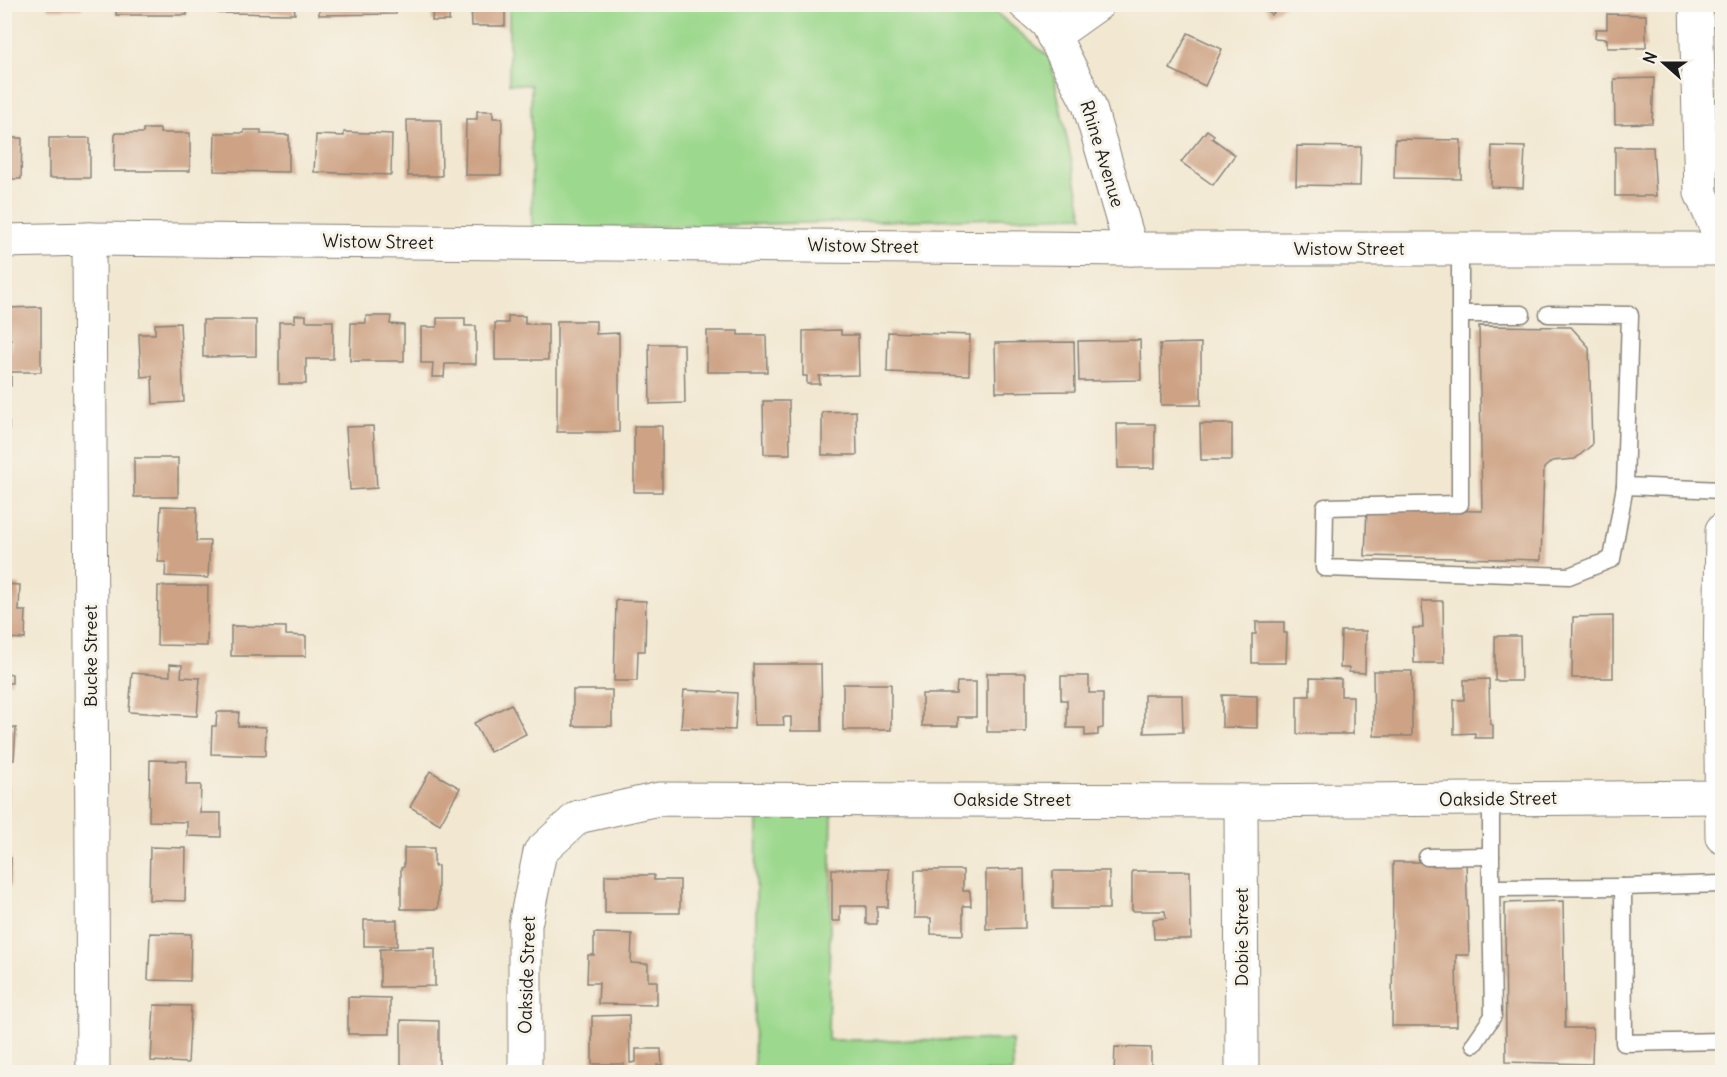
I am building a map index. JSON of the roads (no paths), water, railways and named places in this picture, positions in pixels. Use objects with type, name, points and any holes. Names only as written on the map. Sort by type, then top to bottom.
[{"type":"street","name":"Rhine Avenue","points":[[1025,4],[1047,23],[1089,105],[1131,249]]},
{"type":"street","points":[[1053,36],[1098,4]]},
{"type":"street","points":[[1696,4],[1701,194],[1722,241]]},
{"type":"street","name":"Wistow Street","points":[[4,241],[89,239],[1131,249],[1722,249]]},
{"type":"street","name":"Bucke Street","points":[[89,239],[93,1072]]},
{"type":"street","points":[[1722,530],[1722,837]]},
{"type":"street","name":"Oakside Street","points":[[525,1072],[527,914],[540,852],[578,817],[659,799],[1241,801],[1722,797]]},
{"type":"street","name":"Dobie Street","points":[[1241,801],[1242,1072]]},
{"type":"lane","points":[[1460,249],[1460,504],[1325,507],[1324,568],[1569,576],[1612,559],[1624,486],[1630,315],[1548,314]]},
{"type":"lane","points":[[1460,314],[1522,314]]},
{"type":"lane","points":[[1624,486],[1722,490]]},
{"type":"lane","points":[[1474,1044],[1493,1016],[1491,799]]},
{"type":"lane","points":[[1427,857],[1491,856]]},
{"type":"lane","points":[[1491,888],[1722,884]]},
{"type":"lane","points":[[1623,887],[1624,1043],[1722,1041]]}]
